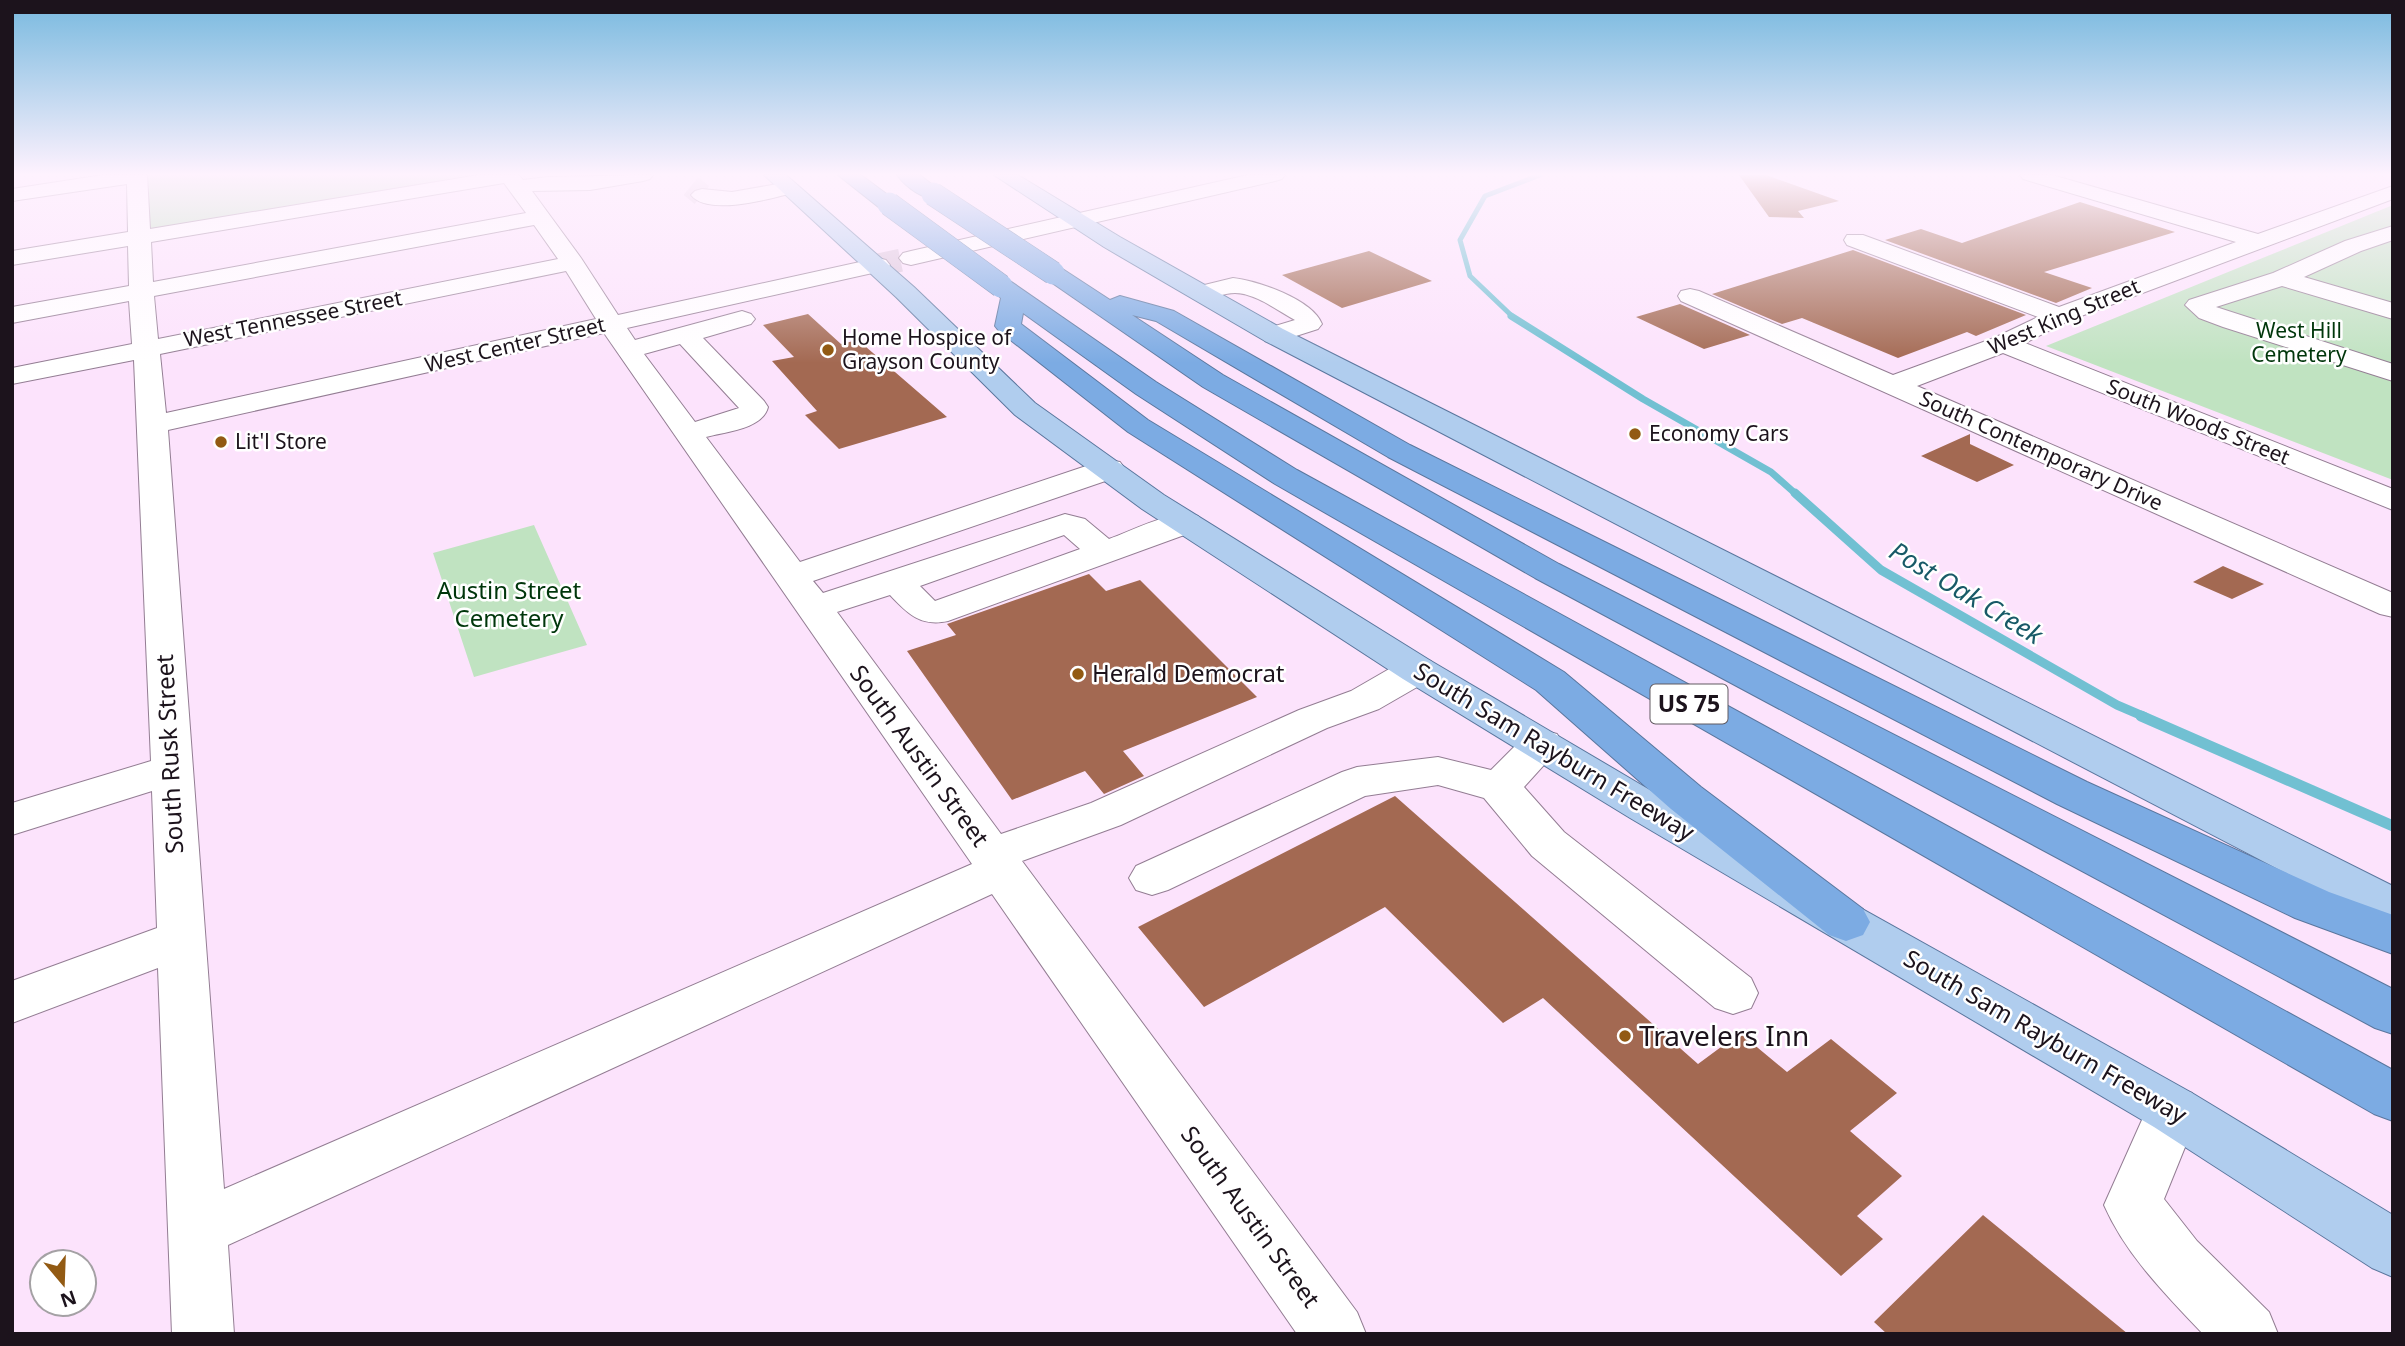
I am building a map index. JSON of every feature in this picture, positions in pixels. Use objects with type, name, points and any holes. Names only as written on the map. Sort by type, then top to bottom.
[{"type":"highway","name":"US 75","points":[[934,238],[1146,388],[1286,477],[2393,1097]]},
{"type":"highway","name":"US 75","points":[[1000,238],[1213,381],[1547,571],[2393,1013]]},
{"type":"highway","points":[[1007,291],[1008,326],[1138,426],[1550,681],[1686,798],[1846,922]]},
{"type":"highway","points":[[1090,297],[1165,316],[1399,451],[2072,793],[2312,905],[2393,935]]},
{"type":"main road","name":"South Sam Rayburn Freeway","points":[[855,238],[888,263],[1025,409],[1186,523],[1417,670],[2173,1110],[2393,1248]]},
{"type":"main road","points":[[1108,238],[1274,335],[2393,907]]},
{"type":"street","points":[[12,258],[130,238]]},
{"type":"street","name":"South Rusk Street","points":[[141,238],[141,291],[153,425],[203,1334]]},
{"type":"street","points":[[12,316],[141,291],[338,238]]},
{"type":"street","name":"South Austin Street","points":[[555,238],[619,337],[1335,1334]]},
{"type":"street","name":"West Center Street","points":[[153,425],[619,337],[788,285],[999,238]]},
{"type":"street","points":[[2245,238],[2256,241]]},
{"type":"street","name":"West King Street","points":[[1893,385],[2003,344],[2059,316],[2265,238]]},
{"type":"street","points":[[2378,238],[2353,246],[2282,278],[2198,305],[2208,313],[2232,322],[2393,373]]},
{"type":"street","points":[[1855,240],[2059,316]]},
{"type":"street","points":[[2353,246],[2393,257]]},
{"type":"street","points":[[2319,262],[2356,272]]},
{"type":"street","name":"West Tennessee Street","points":[[12,376],[573,263]]},
{"type":"street","points":[[2282,278],[2393,311]]},
{"type":"street","points":[[619,337],[687,336],[706,327],[798,305],[800,301],[788,285]]},
{"type":"street","name":"South Contemporary Drive","points":[[1690,296],[2393,606]]},
{"type":"street","points":[[687,336],[754,407],[754,412],[745,417],[687,432]]},
{"type":"street","name":"South Woods Street","points":[[2003,344],[2393,500]]},
{"type":"street","points":[[802,593],[1109,469]]},
{"type":"street","points":[[802,593],[897,582],[924,610],[935,613],[1186,523]]},
{"type":"street","points":[[198,1229],[995,863],[1313,719],[1365,700],[1417,670]]},
{"type":"street","points":[[1499,787],[1542,744]]},
{"type":"street","points":[[12,819],[171,770]]},
{"type":"street","points":[[1152,878],[1357,782],[1437,771],[1499,787],[1548,845],[1733,993]]},
{"type":"street","points":[[12,1002],[181,939]]},
{"type":"street","points":[[2173,1110],[2133,1205],[2176,1262],[2247,1334]]},
{"type":"green space","name":"West Hill Cemetery","points":[[2312,238],[2393,238],[2393,480],[2046,346]]},
{"type":"green space","name":"Austin Street Cemetery","points":[[534,525],[587,645],[474,677],[433,553]]},
{"type":"building","points":[[1947,238],[1962,243],[1977,238],[2156,238],[2044,272],[2092,288],[2056,303],[1885,240]]},
{"type":"building","points":[[1853,250],[2026,315],[1976,336],[1967,332],[1898,358],[1802,318],[1782,324],[1712,294]]},
{"type":"building","points":[[1369,251],[1432,281],[1342,308],[1282,275]]},
{"type":"building","points":[[1680,304],[1750,335],[1704,349],[1636,317]]},
{"type":"building","points":[[808,314],[841,344],[858,340],[947,417],[839,449],[805,415],[817,411],[772,361],[794,357],[763,325]]},
{"type":"building","points":[[1970,434],[1970,444],[2014,465],[1977,482],[1921,456]]},
{"type":"building","points":[[2223,566],[2264,584],[2232,599],[2193,582]]},
{"type":"building","name":"Herald Democrat","points":[[1089,574],[1106,591],[1140,580],[1257,697],[1123,751],[1144,776],[1104,794],[1085,771],[1012,800],[907,651],[956,635],[947,624]]},
{"type":"building","name":"Travelers Inn","points":[[1395,796],[1698,1064],[1740,1033],[1787,1072],[1831,1039],[1897,1093],[1850,1131],[1902,1176],[1857,1216],[1883,1239],[1841,1276],[1543,998],[1503,1023],[1385,907],[1204,1007],[1138,927]]},
{"type":"building","points":[[1983,1215],[2128,1334],[1887,1334],[1874,1322]]},
{"type":"waterway","name":"Post Oak Creek","points":[[1461,238],[1470,276],[1513,317]]},
{"type":"waterway","name":"Post Oak Creek","points":[[1511,316],[1643,399],[1771,472],[1797,495]]},
{"type":"waterway","name":"Post Oak Creek","points":[[1795,493],[1881,570],[2117,705],[2145,717]]},
{"type":"waterway","name":"Post Oak Creek","points":[[2141,716],[2393,826]]},
{"type":"tunnel","points":[[878,265],[911,258]]},
{"type":"place","name":"Home Hospice of Grayson County","points":[[828,350]]},
{"type":"place","name":"Economy Cars","points":[[1635,434]]},
{"type":"place","name":"Lit'l Store","points":[[221,442]]},
{"type":"place","name":"Herald Democrat","points":[[1078,674]]},
{"type":"place","name":"Travelers Inn","points":[[1625,1036]]}]
